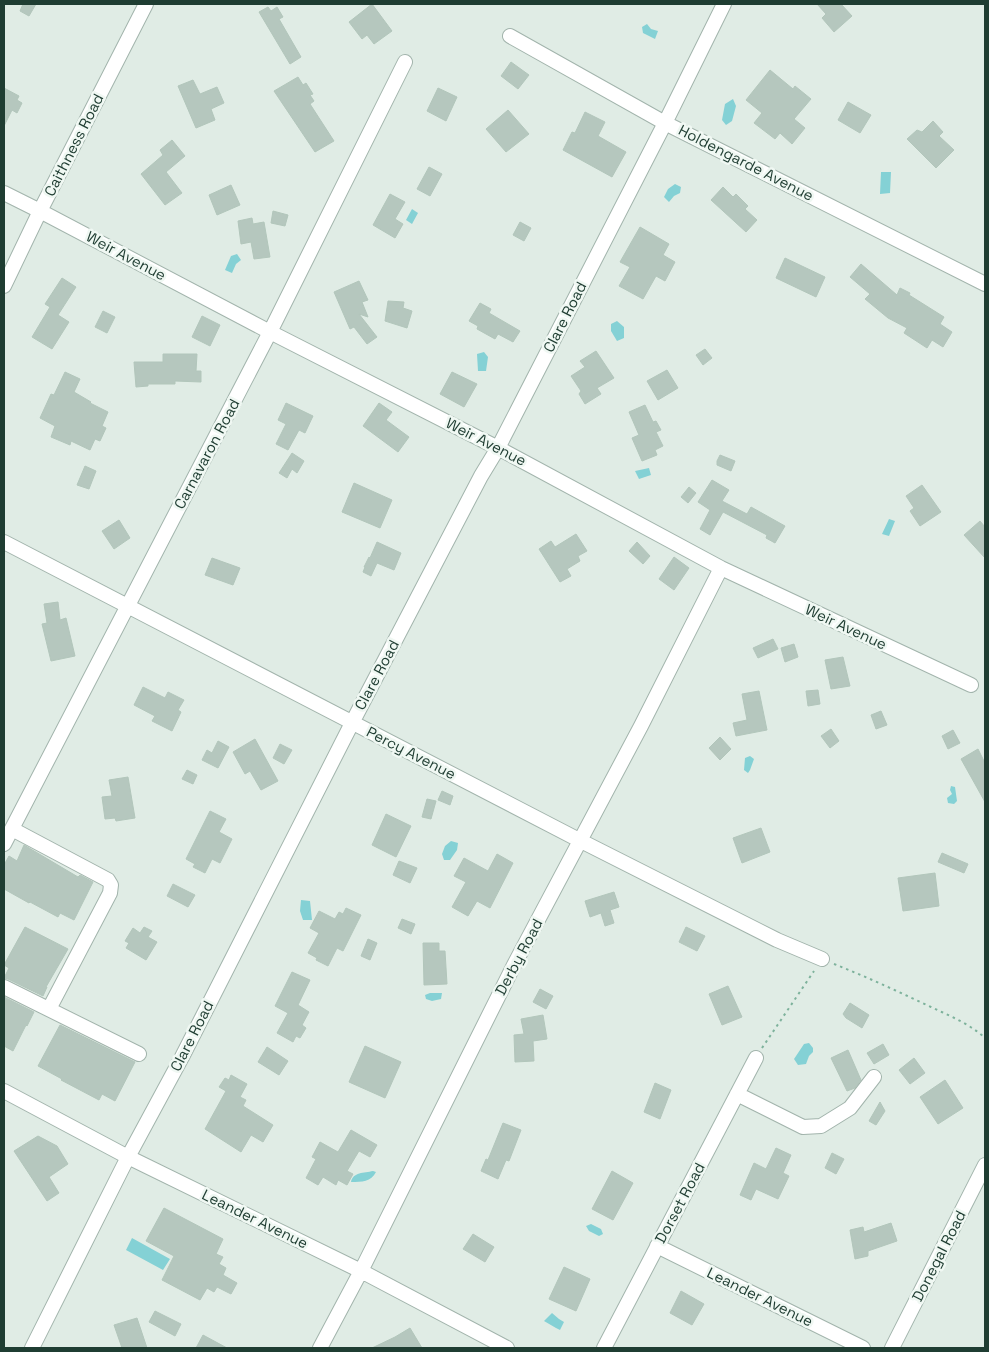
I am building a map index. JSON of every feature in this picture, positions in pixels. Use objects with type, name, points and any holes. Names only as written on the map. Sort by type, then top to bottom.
[{"type":"street","name":"Caithness Road","points":[[4,286],[40,211],[146,4]]},
{"type":"street","name":"Clare Road","points":[[32,1348],[128,1157],[182,1057],[352,723],[481,476],[498,448],[724,4]]},
{"type":"street","name":"Holdengarde Avenue","points":[[510,36],[664,123],[985,284]]},
{"type":"street","name":"Carnavaron Road","points":[[4,844],[270,332],[404,62]]},
{"type":"street","name":"Weir Avenue","points":[[4,193],[270,332],[498,448],[721,568],[971,685]]},
{"type":"street","name":"Percy Avenue","points":[[4,542],[581,841],[777,940],[822,959]]},
{"type":"street","name":"Derby Road","points":[[320,1348],[361,1271],[514,965],[641,726],[721,568]]},
{"type":"street","points":[[12,829],[108,880],[111,885],[110,893],[49,1010]]},
{"type":"street","points":[[4,987],[139,1054]]},
{"type":"street","name":"Dorset Road","points":[[604,1348],[756,1058]]},
{"type":"street","points":[[737,1094],[803,1127],[821,1126],[850,1108],[874,1077]]},
{"type":"street","name":"Leander Avenue","points":[[4,1090],[128,1157],[361,1271],[507,1348]]},
{"type":"street","name":"Donegal Road","points":[[892,1348],[985,1165]]},
{"type":"street","name":"Leander Avenue","points":[[657,1246],[863,1348]]},
{"type":"path","points":[[756,1058],[822,959],[908,996],[976,1030],[985,1038]]},
{"type":"water","points":[[647,24],[651,29],[658,31],[655,39],[643,33],[642,27]]},
{"type":"water","points":[[733,99],[736,106],[732,121],[726,125],[722,120],[725,104]]},
{"type":"water","points":[[881,172],[891,172],[890,193],[880,194]]},
{"type":"water","points":[[675,184],[681,187],[680,193],[669,202],[664,197],[668,189]]},
{"type":"water","points":[[412,209],[418,213],[412,224],[406,220]]},
{"type":"water","points":[[237,254],[241,260],[236,264],[232,273],[225,270],[231,256]]},
{"type":"water","points":[[617,321],[624,327],[624,338],[617,341],[611,331],[611,324]]},
{"type":"water","points":[[484,352],[488,357],[486,371],[478,371],[477,354]]},
{"type":"water","points":[[649,468],[651,475],[639,479],[635,471]]},
{"type":"water","points":[[889,519],[895,521],[889,536],[882,534]]},
{"type":"water","points":[[750,756],[754,759],[748,773],[744,770],[745,758]]},
{"type":"water","points":[[951,786],[955,787],[957,801],[954,804],[948,803],[947,798],[952,794]]},
{"type":"water","points":[[451,841],[458,843],[457,850],[450,860],[444,860],[442,854],[445,846]]},
{"type":"water","points":[[301,900],[310,901],[312,920],[303,920],[300,911]]},
{"type":"water","points":[[442,993],[441,999],[432,1001],[426,999],[425,995]]},
{"type":"water","points":[[809,1043],[813,1048],[813,1052],[806,1064],[798,1065],[794,1059],[804,1044]]},
{"type":"water","points":[[376,1172],[369,1180],[351,1182],[356,1175]]},
{"type":"water","points":[[591,1224],[601,1229],[603,1234],[599,1236],[589,1231],[586,1226]]},
{"type":"water","points":[[132,1238],[170,1259],[163,1270],[126,1250]]},
{"type":"water","points":[[552,1313],[564,1322],[560,1330],[544,1321]]},
{"type":"building","points":[[23,4],[36,4],[29,16],[20,11]]},
{"type":"building","points":[[372,4],[392,31],[374,44],[367,35],[362,39],[349,22]]},
{"type":"building","points":[[817,4],[841,4],[852,16],[834,32],[822,18],[826,14]]},
{"type":"building","points":[[268,7],[271,11],[277,7],[283,17],[279,19],[301,57],[290,64],[259,12]]},
{"type":"building","points":[[511,62],[529,75],[518,89],[501,76]]},
{"type":"building","points":[[770,70],[793,89],[795,86],[811,99],[794,119],[805,128],[792,144],[780,133],[775,139],[754,123],[762,113],[746,100]]},
{"type":"building","points":[[298,77],[303,85],[306,83],[313,94],[310,95],[314,101],[310,104],[334,141],[315,152],[274,91]]},
{"type":"building","points":[[193,80],[200,94],[217,87],[224,103],[211,109],[215,120],[196,128],[178,86]]},
{"type":"building","points":[[4,88],[19,96],[17,100],[22,103],[17,113],[12,110],[4,126]]},
{"type":"building","points":[[438,88],[457,97],[446,121],[427,111]]},
{"type":"building","points":[[848,102],[871,115],[860,133],[838,120]]},
{"type":"building","points":[[508,110],[529,134],[506,152],[486,129]]},
{"type":"building","points":[[585,112],[605,122],[598,136],[626,152],[612,177],[563,150],[572,132],[575,133]]},
{"type":"building","points":[[933,121],[943,132],[939,136],[954,150],[936,168],[907,139],[917,130],[922,132]]},
{"type":"building","points":[[172,140],[185,156],[166,172],[182,193],[165,205],[141,174],[163,155],[160,150]]},
{"type":"building","points":[[429,167],[442,174],[430,196],[417,189]]},
{"type":"building","points":[[231,185],[240,205],[217,215],[209,195]]},
{"type":"building","points":[[723,187],[733,197],[736,194],[748,206],[745,209],[757,220],[746,232],[711,200]]},
{"type":"building","points":[[390,194],[405,202],[395,219],[403,224],[395,238],[373,225]]},
{"type":"building","points":[[273,211],[288,215],[285,226],[271,223]]},
{"type":"building","points":[[252,218],[253,224],[264,222],[270,257],[254,259],[251,242],[241,244],[238,221]]},
{"type":"building","points":[[520,222],[531,228],[524,241],[513,235]]},
{"type":"building","points":[[640,227],[669,244],[663,255],[675,262],[665,281],[656,276],[643,299],[619,286],[630,267],[620,262]]},
{"type":"building","points":[[785,258],[825,277],[816,297],[776,278]]},
{"type":"building","points":[[861,264],[897,295],[900,288],[944,317],[940,324],[952,332],[943,347],[932,340],[927,348],[904,333],[907,328],[888,318],[865,299],[870,294],[850,277]]},
{"type":"building","points":[[62,278],[76,287],[58,315],[69,322],[52,349],[32,337],[50,307],[45,304]]},
{"type":"building","points":[[359,281],[368,300],[362,302],[368,317],[359,314],[377,337],[367,344],[354,327],[350,329],[334,292]]},
{"type":"building","points":[[388,301],[404,302],[403,308],[412,311],[407,328],[385,321]]},
{"type":"building","points":[[480,303],[491,309],[489,313],[520,331],[513,342],[498,334],[495,339],[477,329],[478,326],[469,321]]},
{"type":"building","points":[[103,311],[115,317],[107,333],[95,327]]},
{"type":"building","points":[[202,316],[220,325],[210,346],[192,337]]},
{"type":"building","points":[[705,349],[712,358],[703,365],[696,355]]},
{"type":"building","points":[[596,351],[614,378],[597,388],[601,394],[585,404],[579,394],[581,391],[571,376],[585,367],[580,361]]},
{"type":"building","points":[[163,354],[197,354],[196,371],[201,371],[201,382],[175,381],[175,384],[148,384],[148,386],[136,387],[134,362],[163,362]]},
{"type":"building","points":[[667,370],[678,388],[658,400],[647,381]]},
{"type":"building","points":[[65,372],[80,379],[74,392],[108,412],[102,426],[106,428],[100,441],[95,439],[90,450],[71,441],[70,445],[51,437],[55,426],[40,418],[51,394],[54,395]]},
{"type":"building","points":[[452,372],[477,384],[464,407],[440,394]]},
{"type":"building","points":[[286,403],[313,416],[305,433],[299,430],[288,450],[276,444],[286,424],[278,420]]},
{"type":"building","points":[[379,403],[392,412],[386,420],[409,437],[398,452],[363,426]]},
{"type":"building","points":[[645,405],[653,422],[656,421],[661,430],[656,432],[663,446],[655,450],[657,455],[642,461],[632,438],[639,435],[629,412]]},
{"type":"building","points":[[292,453],[304,461],[297,473],[292,469],[287,478],[279,473]]},
{"type":"building","points":[[720,455],[735,461],[731,471],[717,465]]},
{"type":"building","points":[[85,466],[96,471],[89,489],[77,485]]},
{"type":"building","points":[[712,480],[729,490],[722,501],[747,514],[751,507],[785,526],[775,543],[766,538],[767,535],[723,512],[710,535],[700,529],[710,510],[698,502]]},
{"type":"building","points":[[354,483],[392,500],[380,528],[342,512]]},
{"type":"building","points":[[922,485],[941,512],[920,526],[910,511],[914,508],[906,496]]},
{"type":"building","points":[[689,487],[696,493],[688,503],[681,497]]},
{"type":"building","points":[[119,520],[130,538],[114,549],[102,531]]},
{"type":"building","points":[[980,521],[985,527],[985,558],[964,535]]},
{"type":"building","points":[[576,534],[587,551],[578,556],[580,561],[567,569],[571,576],[560,582],[539,549],[551,541],[555,547]]},
{"type":"building","points":[[377,542],[401,553],[394,570],[377,563],[371,576],[363,572]]},
{"type":"building","points":[[637,542],[650,556],[643,564],[629,551]]},
{"type":"building","points":[[674,557],[689,568],[674,590],[659,579]]},
{"type":"building","points":[[212,558],[240,568],[233,585],[205,575]]},
{"type":"building","points":[[58,602],[60,620],[66,618],[75,656],[51,661],[42,624],[47,623],[44,604]]},
{"type":"building","points":[[773,639],[778,649],[758,658],[753,648]]},
{"type":"building","points":[[794,644],[798,657],[785,662],[781,648]]},
{"type":"building","points":[[843,657],[850,686],[831,689],[825,660]]},
{"type":"building","points":[[143,687],[165,698],[168,692],[184,700],[178,710],[181,712],[172,731],[152,721],[155,716],[134,705]]},
{"type":"building","points":[[818,690],[820,704],[808,706],[806,691]]},
{"type":"building","points":[[759,691],[767,730],[736,736],[733,723],[747,720],[742,694]]},
{"type":"building","points":[[881,711],[887,725],[876,729],[871,715]]},
{"type":"building","points":[[831,729],[839,741],[830,748],[821,736]]},
{"type":"building","points":[[953,730],[960,743],[948,749],[942,736]]},
{"type":"building","points":[[720,737],[731,749],[720,760],[709,748]]},
{"type":"building","points":[[255,739],[278,781],[261,790],[250,771],[245,774],[233,752]]},
{"type":"building","points":[[218,741],[229,747],[218,768],[202,760],[207,750],[212,753]]},
{"type":"building","points":[[280,744],[292,750],[284,764],[273,758]]},
{"type":"building","points":[[978,749],[985,763],[985,802],[961,759]]},
{"type":"building","points":[[187,770],[197,775],[193,784],[182,779]]},
{"type":"building","points":[[128,777],[135,818],[116,821],[115,818],[105,819],[102,797],[112,796],[109,780]]},
{"type":"building","points":[[442,791],[453,796],[450,805],[438,800]]},
{"type":"building","points":[[427,799],[436,801],[431,819],[422,817]]},
{"type":"building","points":[[210,811],[226,819],[219,832],[232,839],[220,863],[212,859],[205,873],[193,867],[195,864],[186,859]]},
{"type":"building","points":[[386,814],[411,826],[396,857],[372,845]]},
{"type":"building","points":[[761,828],[770,852],[742,863],[733,838]]},
{"type":"building","points":[[24,845],[78,877],[80,875],[93,882],[74,920],[60,913],[58,917],[4,889],[4,865],[9,856],[17,861]]},
{"type":"building","points":[[942,853],[968,864],[964,873],[938,862]]},
{"type":"building","points":[[497,854],[513,863],[490,908],[477,901],[468,916],[452,907],[466,882],[454,876],[464,858],[488,871]]},
{"type":"building","points":[[399,861],[417,868],[410,883],[393,875]]},
{"type":"building","points":[[935,873],[939,906],[903,911],[898,878]]},
{"type":"building","points":[[173,884],[195,895],[188,907],[167,896]]},
{"type":"building","points":[[614,892],[619,907],[610,910],[614,923],[605,926],[601,913],[590,917],[585,901]]},
{"type":"building","points":[[346,908],[361,915],[343,951],[337,948],[328,966],[316,960],[317,958],[308,953],[319,933],[310,928],[319,911],[335,919],[339,912],[343,914]]},
{"type":"building","points":[[402,919],[415,924],[411,934],[398,928]]},
{"type":"building","points":[[25,927],[68,949],[46,987],[43,996],[4,978],[9,968],[4,965]]},
{"type":"building","points":[[144,927],[152,931],[148,937],[157,942],[146,960],[126,948],[129,943],[125,941],[133,928],[140,933]]},
{"type":"building","points":[[686,927],[705,936],[697,951],[679,942]]},
{"type":"building","points":[[368,939],[377,943],[370,960],[361,956]]},
{"type":"building","points":[[423,943],[439,943],[439,951],[445,951],[447,984],[424,985]]},
{"type":"building","points":[[292,972],[310,980],[298,1005],[309,1012],[302,1025],[306,1028],[300,1038],[296,1036],[293,1042],[277,1033],[288,1013],[275,1006]]},
{"type":"building","points":[[728,986],[742,1017],[722,1025],[709,994]]},
{"type":"building","points":[[540,989],[553,996],[546,1009],[533,1002]]},
{"type":"building","points":[[4,997],[34,1012],[13,1051],[4,1046]]},
{"type":"building","points":[[850,1003],[869,1015],[862,1028],[843,1014]]},
{"type":"building","points":[[543,1015],[547,1039],[533,1041],[534,1061],[515,1062],[514,1035],[524,1034],[521,1019]]},
{"type":"building","points":[[60,1025],[135,1062],[115,1101],[102,1094],[99,1100],[38,1066]]},
{"type":"building","points":[[883,1044],[889,1055],[874,1064],[867,1053]]},
{"type":"building","points":[[365,1046],[401,1062],[385,1098],[349,1082]]},
{"type":"building","points":[[267,1047],[288,1061],[279,1075],[258,1062]]},
{"type":"building","points":[[848,1050],[861,1080],[855,1088],[847,1091],[831,1058]]},
{"type":"building","points":[[914,1058],[925,1073],[910,1084],[899,1070]]},
{"type":"building","points":[[231,1075],[247,1084],[240,1097],[246,1100],[243,1106],[273,1125],[263,1142],[251,1135],[241,1152],[205,1129],[226,1091],[219,1087],[225,1078],[229,1080]]},
{"type":"building","points":[[945,1080],[963,1108],[938,1124],[920,1097]]},
{"type":"building","points":[[655,1083],[671,1090],[660,1119],[644,1112]]},
{"type":"building","points":[[880,1102],[885,1111],[876,1125],[869,1121]]},
{"type":"building","points":[[503,1123],[521,1130],[509,1161],[506,1160],[498,1179],[481,1171],[486,1159],[488,1160]]},
{"type":"building","points":[[351,1130],[377,1145],[370,1157],[359,1151],[347,1171],[353,1174],[347,1185],[338,1180],[336,1185],[323,1177],[318,1185],[306,1178],[316,1159],[312,1157],[320,1142],[338,1152]]},
{"type":"building","points":[[38,1136],[57,1146],[68,1164],[49,1177],[59,1193],[47,1201],[14,1151]]},
{"type":"building","points":[[776,1148],[791,1155],[783,1173],[789,1176],[778,1199],[756,1189],[751,1200],[740,1195],[754,1163],[766,1169]]},
{"type":"building","points":[[832,1153],[844,1159],[836,1174],[825,1168]]},
{"type":"building","points":[[612,1171],[633,1183],[613,1220],[592,1209]]},
{"type":"building","points":[[164,1208],[223,1239],[216,1254],[223,1257],[219,1264],[226,1268],[223,1275],[237,1283],[231,1294],[217,1287],[214,1292],[207,1288],[200,1300],[162,1280],[174,1256],[146,1241]]},
{"type":"building","points":[[891,1223],[897,1241],[868,1251],[868,1256],[855,1259],[850,1230],[863,1227],[864,1232]]},
{"type":"building","points":[[473,1234],[494,1247],[485,1262],[463,1249]]},
{"type":"building","points":[[564,1267],[590,1279],[576,1311],[549,1299]]},
{"type":"building","points":[[681,1291],[704,1304],[692,1325],[670,1313]]},
{"type":"building","points":[[155,1311],[181,1324],[175,1336],[149,1322]]},
{"type":"building","points":[[137,1318],[147,1348],[122,1348],[114,1325]]},
{"type":"building","points":[[410,1328],[422,1348],[372,1348],[395,1337]]},
{"type":"building","points":[[203,1335],[227,1348],[196,1348]]}]
